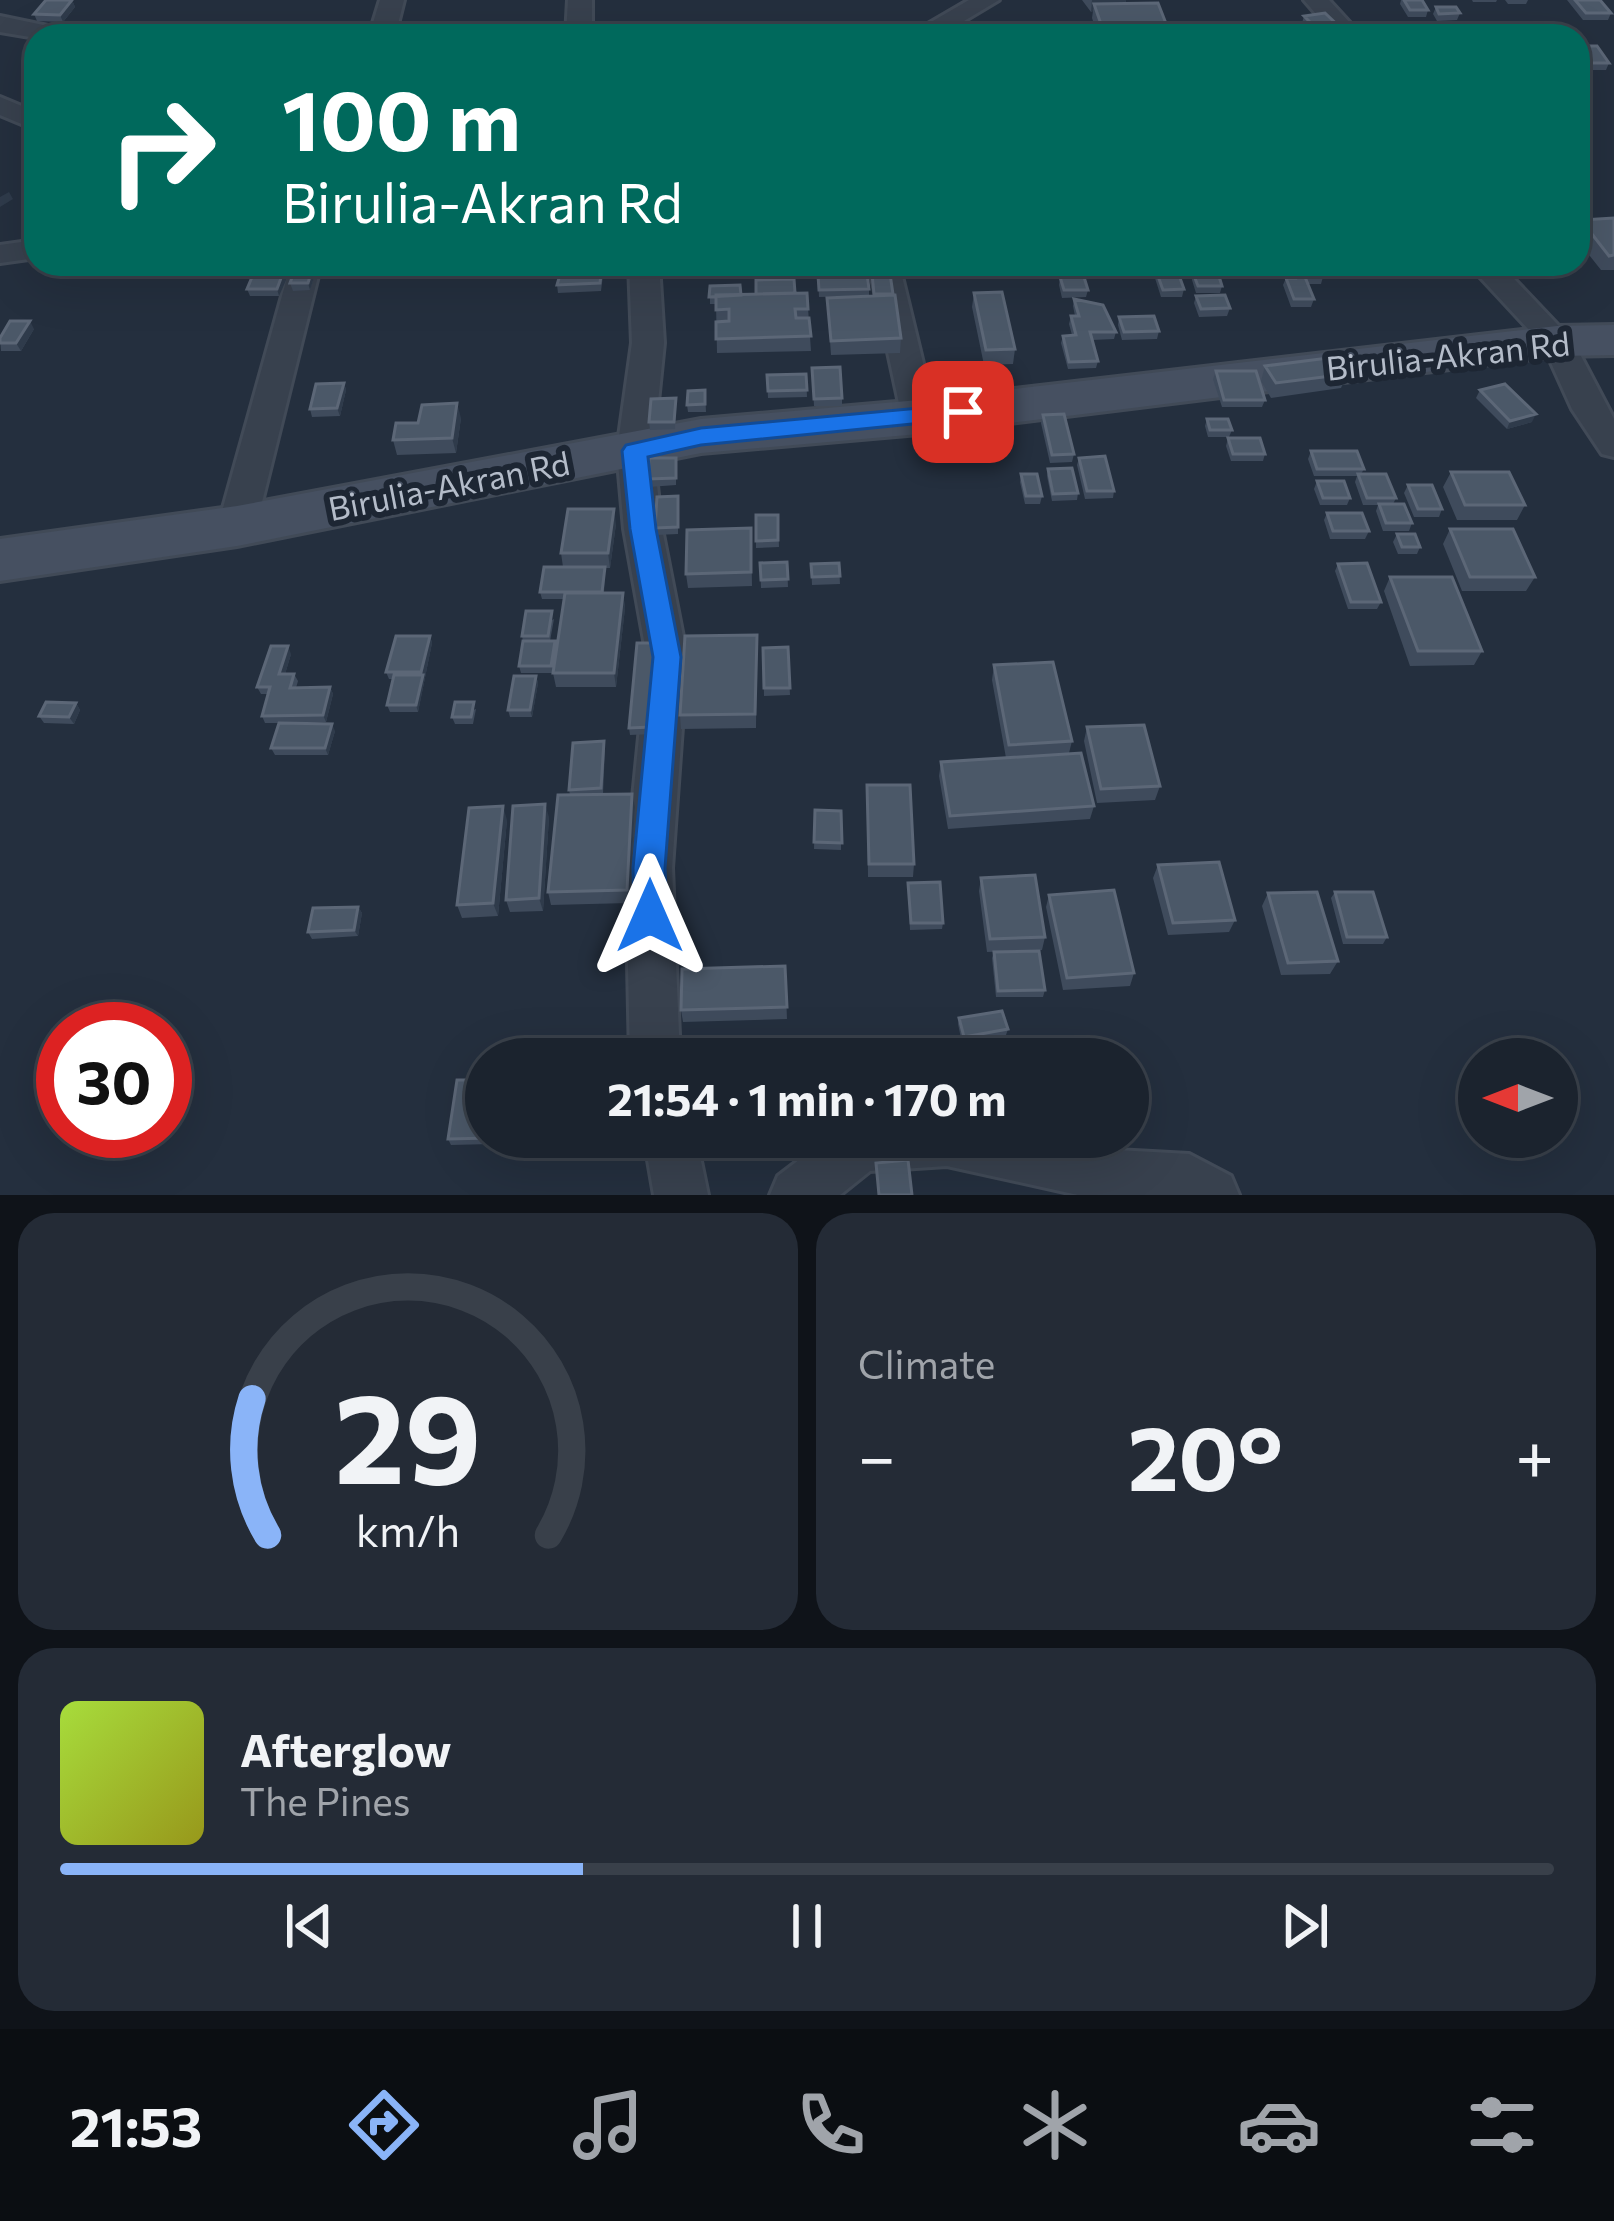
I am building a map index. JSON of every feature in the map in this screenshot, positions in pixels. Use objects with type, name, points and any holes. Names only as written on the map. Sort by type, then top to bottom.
[{"type":"street","points":[[942,24],[987,0]]},
{"type":"street","points":[[1316,0],[1338,24]]},
{"type":"street","points":[[237,526],[302,276]]},
{"type":"street","points":[[645,276],[648,343],[634,451],[667,657],[649,868],[654,1038]]},
{"type":"street","points":[[887,276],[920,417]]},
{"type":"street","points":[[1495,276],[1557,341],[1588,410],[1614,446]]},
{"type":"street","name":"Birulia-Akran Rd","points":[[0,560],[237,526],[701,436],[920,417],[1557,341],[1614,340]]},
{"type":"street","points":[[797,1195],[860,1146],[947,1140],[1116,1177],[1189,1181],[1212,1195]]},
{"type":"street","points":[[674,1158],[681,1195]]},
{"type":"building","points":[[46,0],[72,0],[60,15],[34,14]]},
{"type":"building","points":[[1404,0],[1422,0],[1428,10],[1410,10]]},
{"type":"building","points":[[1575,0],[1600,0],[1611,13],[1586,13]]},
{"type":"building","points":[[1158,3],[1166,24],[1101,24],[1094,4]]},
{"type":"building","points":[[1436,7],[1456,7],[1460,13],[1439,14]]},
{"type":"building","points":[[1325,13],[1336,24],[1312,24],[1304,16]]},
{"type":"building","points":[[1590,46],[1597,46],[1609,63],[1590,63]]},
{"type":"building","points":[[1614,218],[1614,255],[1609,256],[1590,232],[1590,219]]},
{"type":"building","points":[[252,276],[282,276],[277,289],[247,289]]},
{"type":"building","points":[[293,276],[310,276],[308,283],[290,283]]},
{"type":"building","points":[[560,276],[601,276],[600,283],[557,285]]},
{"type":"building","points":[[818,276],[867,276],[869,289],[819,290]]},
{"type":"building","points":[[872,276],[890,276],[893,294],[874,294]]},
{"type":"building","points":[[1158,276],[1179,276],[1184,289],[1163,290]]},
{"type":"building","points":[[1194,276],[1219,276],[1222,286],[1198,286]]},
{"type":"building","points":[[1294,276],[1323,276],[1305,277],[1314,299],[1294,299],[1286,278]]},
{"type":"building","points":[[1060,277],[1084,277],[1088,290],[1064,290]]},
{"type":"building","points":[[794,279],[795,293],[756,294],[756,280]]},
{"type":"building","points":[[740,285],[741,295],[709,297],[710,286]]},
{"type":"building","points":[[1002,292],[1015,349],[986,350],[974,293]]},
{"type":"building","points":[[807,293],[808,309],[795,309],[796,318],[809,318],[811,336],[716,339],[716,322],[729,321],[729,309],[716,310],[716,295]]},
{"type":"building","points":[[895,295],[901,338],[831,341],[827,298]]},
{"type":"building","points":[[1225,295],[1230,308],[1201,309],[1196,296]]},
{"type":"building","points":[[1074,299],[1103,305],[1116,332],[1090,332],[1098,361],[1069,362],[1063,336],[1076,335],[1071,316],[1079,316]]},
{"type":"building","points":[[1154,316],[1159,331],[1124,332],[1119,317]]},
{"type":"building","points":[[10,321],[30,321],[16,343],[0,343],[0,338]]},
{"type":"building","points":[[1336,357],[1347,374],[1276,383],[1265,366]]},
{"type":"building","points":[[840,367],[842,398],[814,399],[812,368]]},
{"type":"building","points":[[1216,371],[1256,371],[1265,400],[1224,400]]},
{"type":"building","points":[[806,374],[807,390],[768,391],[767,375]]},
{"type":"building","points":[[344,383],[337,408],[310,409],[316,384]]},
{"type":"building","points":[[1505,384],[1536,414],[1510,421],[1480,390]]},
{"type":"building","points":[[705,390],[705,404],[687,405],[688,391]]},
{"type":"building","points":[[676,398],[674,422],[649,422],[651,399]]},
{"type":"building","points":[[457,403],[452,438],[393,440],[396,423],[418,423],[422,405]]},
{"type":"building","points":[[1064,414],[1074,454],[1052,455],[1043,415]]},
{"type":"building","points":[[1207,419],[1228,419],[1232,430],[1210,430]]},
{"type":"building","points":[[1228,438],[1260,438],[1265,454],[1233,454]]},
{"type":"building","points":[[1311,451],[1357,451],[1364,469],[1317,469]]},
{"type":"building","points":[[1105,456],[1114,491],[1087,491],[1079,458]]},
{"type":"building","points":[[649,458],[676,458],[676,478],[648,479]]},
{"type":"building","points":[[1072,468],[1078,493],[1053,494],[1048,469]]},
{"type":"building","points":[[1451,472],[1509,472],[1525,505],[1465,505]]},
{"type":"building","points":[[1021,474],[1037,474],[1042,496],[1026,496]]},
{"type":"building","points":[[1358,474],[1386,474],[1396,498],[1367,498]]},
{"type":"building","points":[[1317,481],[1344,481],[1350,498],[1323,498]]},
{"type":"building","points":[[1408,485],[1432,485],[1442,509],[1418,509]]},
{"type":"building","points":[[678,496],[678,527],[655,528],[657,497]]},
{"type":"building","points":[[1379,504],[1404,504],[1412,523],[1386,523]]},
{"type":"building","points":[[568,509],[614,509],[608,553],[561,553]]},
{"type":"building","points":[[1327,513],[1362,513],[1369,531],[1333,531]]},
{"type":"building","points":[[756,515],[778,515],[778,540],[756,541]]},
{"type":"building","points":[[751,528],[751,572],[686,574],[687,530]]},
{"type":"building","points":[[1450,529],[1513,529],[1535,577],[1470,577]]},
{"type":"building","points":[[1397,534],[1415,534],[1420,547],[1402,547]]},
{"type":"building","points":[[787,562],[788,579],[761,580],[760,563]]},
{"type":"building","points":[[839,563],[840,576],[812,577],[811,564]]},
{"type":"building","points":[[1367,563],[1381,602],[1351,602],[1338,564]]},
{"type":"building","points":[[544,567],[605,567],[602,592],[540,592]]},
{"type":"building","points":[[1390,577],[1452,577],[1482,651],[1418,651]]},
{"type":"building","points":[[565,593],[623,593],[614,673],[553,673]]},
{"type":"building","points":[[526,611],[552,611],[548,636],[522,636]]},
{"type":"building","points":[[757,635],[755,714],[680,715],[685,636]]},
{"type":"building","points":[[396,636],[430,636],[421,672],[386,672]]},
{"type":"building","points":[[523,641],[555,641],[551,666],[519,666]]},
{"type":"building","points":[[637,643],[658,643],[651,727],[629,728]]},
{"type":"building","points":[[271,646],[288,646],[279,674],[294,674],[290,688],[330,687],[323,715],[262,716],[270,687],[257,687]]},
{"type":"building","points":[[788,647],[790,688],[764,688],[763,648]]},
{"type":"building","points":[[1053,662],[1072,741],[1009,745],[994,665]]},
{"type":"building","points":[[394,675],[423,675],[416,705],[387,705]]},
{"type":"building","points":[[514,676],[536,676],[530,710],[508,710]]},
{"type":"building","points":[[46,702],[76,703],[69,717],[39,716]]},
{"type":"building","points":[[455,702],[474,702],[471,717],[452,717]]},
{"type":"building","points":[[279,723],[332,724],[325,748],[271,748]]},
{"type":"building","points":[[1144,725],[1160,786],[1101,789],[1087,727]]},
{"type":"building","points":[[604,741],[601,788],[569,790],[573,743]]},
{"type":"building","points":[[1081,753],[1094,806],[950,816],[941,762]]},
{"type":"building","points":[[867,785],[910,785],[914,864],[869,864]]},
{"type":"building","points":[[632,794],[627,890],[548,892],[558,795]]},
{"type":"building","points":[[545,804],[539,898],[506,900],[513,806]]},
{"type":"building","points":[[503,806],[493,903],[457,905],[469,808]]},
{"type":"building","points":[[815,810],[841,811],[842,843],[814,842]]},
{"type":"building","points":[[1219,862],[1235,920],[1173,923],[1158,865]]},
{"type":"building","points":[[1035,875],[1045,937],[990,939],[981,878]]},
{"type":"building","points":[[940,882],[943,923],[911,923],[908,883]]},
{"type":"building","points":[[1114,890],[1134,973],[1067,978],[1049,895]]},
{"type":"building","points":[[1317,892],[1338,961],[1288,963],[1268,893]]},
{"type":"building","points":[[1335,892],[1373,892],[1387,937],[1347,937]]},
{"type":"building","points":[[358,907],[354,930],[308,932],[313,908]]},
{"type":"building","points":[[1039,951],[1045,990],[998,991],[994,952]]},
{"type":"building","points":[[785,966],[787,1007],[681,1010],[682,969]]},
{"type":"building","points":[[1002,1011],[1008,1029],[964,1037],[959,1018]]},
{"type":"building","points":[[457,1080],[465,1080],[465,1139],[448,1139]]},
{"type":"building","points":[[908,1160],[912,1195],[879,1195],[876,1163]]},
{"type":"route","points":[[650,916],[649,868],[667,657],[634,451],[701,436],[963,412]]}]
